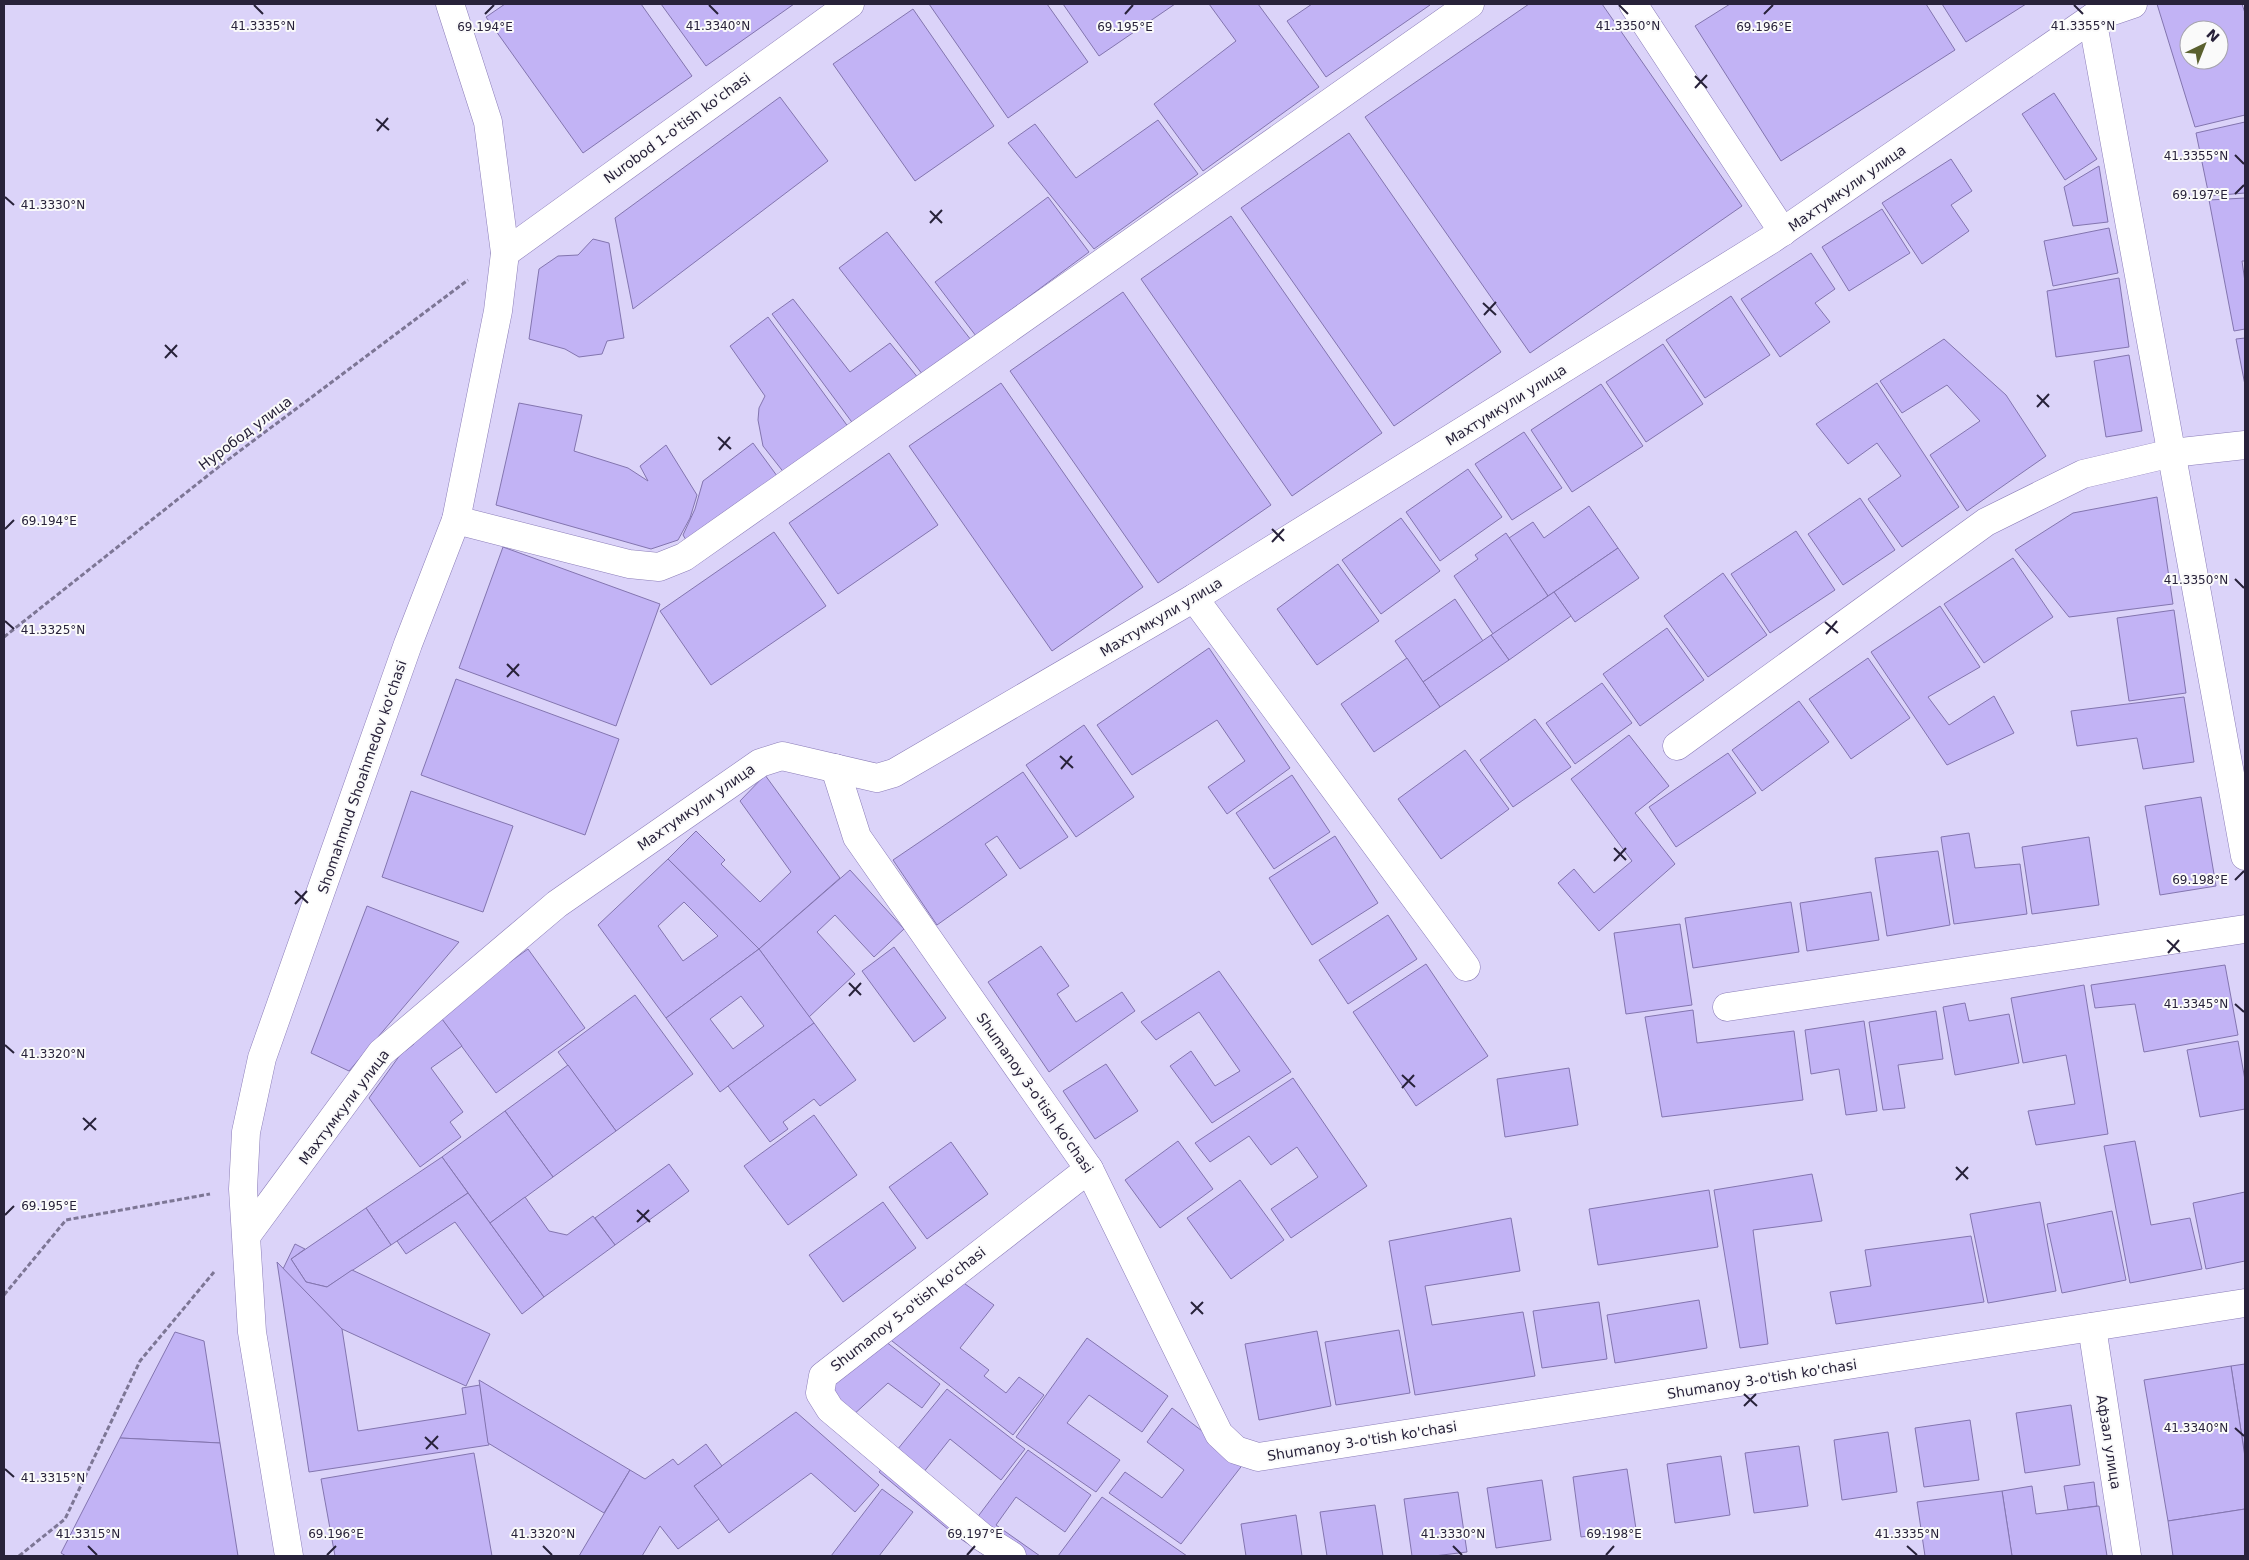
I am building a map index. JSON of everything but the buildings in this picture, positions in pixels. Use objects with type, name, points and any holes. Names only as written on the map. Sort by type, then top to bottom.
[{"type":"street","name":"Shomahmud Shoahmedov ko'chasi","points":[[289,1556],[252,1332],[248,1235],[243,1189],[246,1132],[262,1058],[405,653],[456,520],[498,312],[505,253],[488,122],[450,4]]},
{"type":"street","name":"Nurobod 1-o'tish ko'chasi","points":[[505,253],[850,4]]},
{"type":"street","points":[[456,520],[629,564],[659,567],[684,557],[1470,4]]},
{"type":"street","points":[[1634,4],[1782,232]]},
{"type":"street","name":"Махтумкули улица","points":[[248,1235],[382,1053],[557,904],[760,763],[782,756],[877,778],[894,773],[1194,598],[1782,232],[2092,18],[2133,4]]},
{"type":"street","points":[[2092,18],[2245,856]]},
{"type":"street","points":[[1677,746],[1986,522],[2084,474],[2172,453],[2245,445]]},
{"type":"street","points":[[1194,598],[1466,967]]},
{"type":"street","name":"Shumanoy 3-o'tish ko'chasi","points":[[835,768],[857,837],[1090,1169],[1219,1434],[1236,1450],[1258,1457],[2245,1303]]},
{"type":"street","points":[[1727,1007],[2245,929]]},
{"type":"street","name":"Shumanoy 5-o'tish ko'chasi","points":[[1012,1556],[982,1537],[830,1409],[820,1393],[823,1376],[1090,1169]]},
{"type":"street","name":"Афзал улица","points":[[2092,1327],[2127,1556]]},
{"type":"path","name":"Нуробод улица","points":[[4,637],[221,465],[505,253]]},
{"type":"path","points":[[4,1295],[66,1220],[243,1189]]},
{"type":"path","points":[[19,1556],[65,1519],[140,1361],[218,1266],[248,1235]]}]
